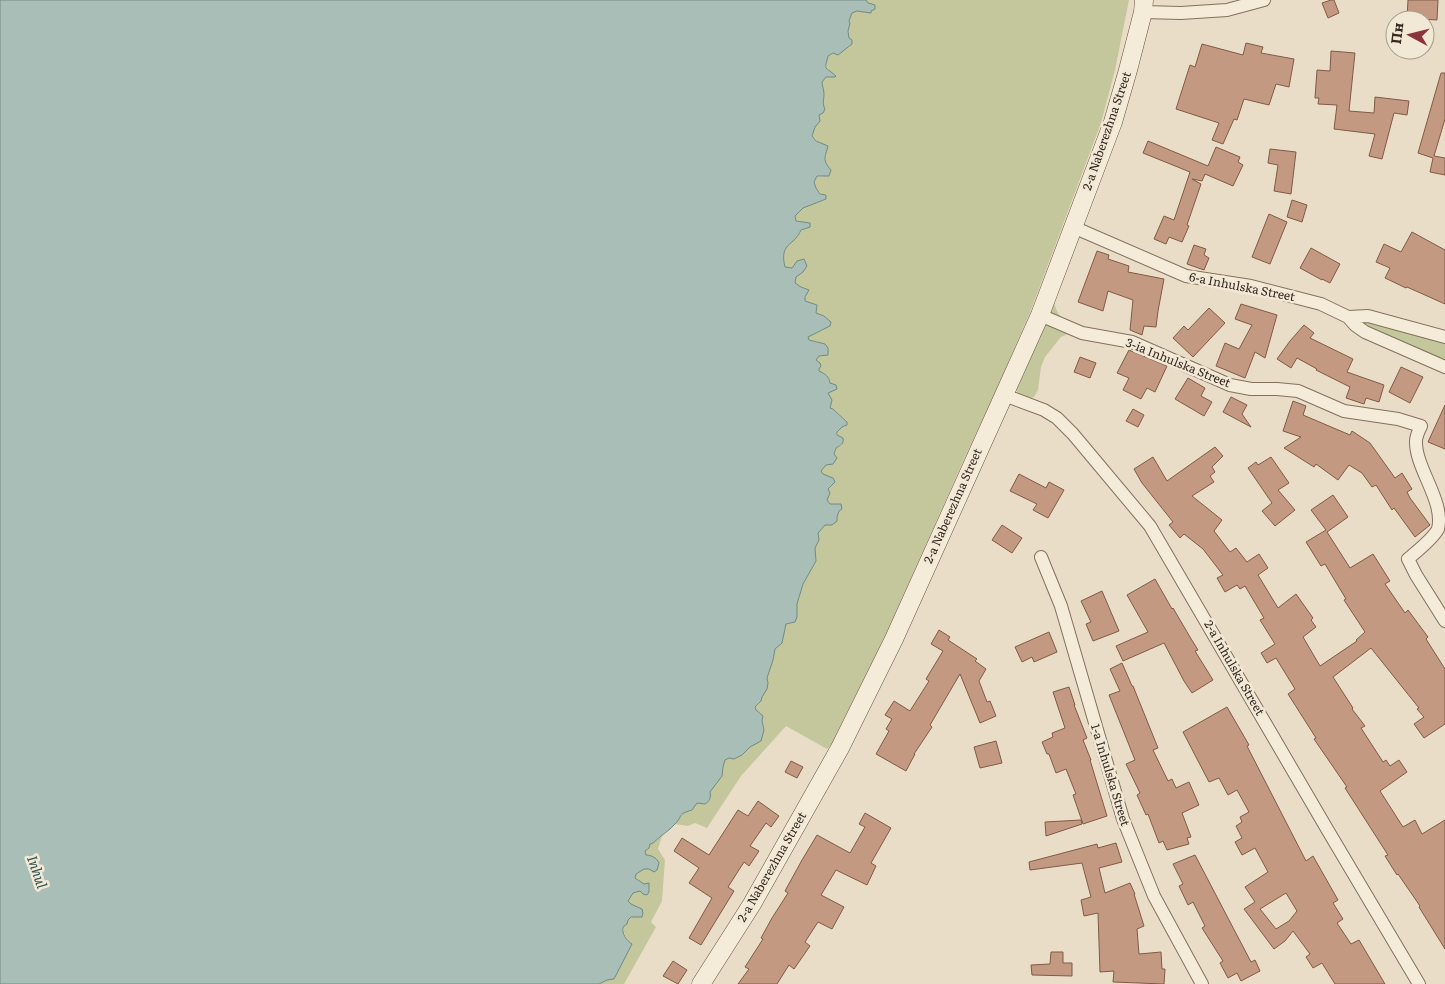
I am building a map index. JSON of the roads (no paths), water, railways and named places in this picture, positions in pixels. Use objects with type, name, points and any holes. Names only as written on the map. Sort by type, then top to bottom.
[{"type":"main road","name":"2-a Naberezhna Street","points":[[700,984],[752,904],[840,748],[894,638],[1040,315],[1113,122],[1144,6]]},
{"type":"street","points":[[1144,6],[1181,13],[1227,10],[1264,0]]},
{"type":"street","name":"6-a Inhulska Street","points":[[1073,227],[1186,276],[1251,286],[1321,304],[1348,317],[1368,316],[1445,337]]},
{"type":"street","name":"3-ia Inhulska Street","points":[[1040,315],[1082,333],[1132,342],[1230,385],[1250,389],[1298,391],[1344,411],[1398,419],[1420,426],[1416,440],[1418,453],[1440,503],[1442,517],[1438,529],[1431,538],[1408,559],[1445,621]]},
{"type":"street","points":[[1348,317],[1365,332],[1445,367]]},
{"type":"street","name":"2-a Inhulska Street","points":[[1004,395],[1044,410],[1057,418],[1073,434],[1150,526],[1419,984]]},
{"type":"street","name":"1-a Inhulska Street","points":[[1041,557],[1061,606],[1123,819],[1154,896],[1202,984]]},
{"type":"water","name":"Inhul","points":[[0,0],[866,0],[868,3],[875,5],[875,9],[871,13],[857,11],[852,13],[848,31],[852,44],[838,55],[833,53],[828,56],[826,68],[836,76],[826,77],[822,82],[825,109],[819,115],[820,121],[815,127],[812,136],[816,141],[828,146],[825,158],[826,164],[831,170],[829,176],[817,176],[814,182],[820,194],[826,195],[826,199],[803,208],[795,216],[796,221],[810,223],[810,227],[801,230],[788,245],[784,253],[785,267],[792,268],[797,261],[804,259],[807,266],[796,277],[795,283],[809,290],[805,301],[817,305],[816,313],[824,316],[831,322],[830,326],[808,337],[809,340],[825,344],[828,348],[828,355],[819,356],[816,360],[821,366],[819,371],[829,379],[830,383],[836,385],[837,389],[828,393],[832,400],[830,408],[847,422],[847,425],[837,432],[837,435],[843,438],[843,442],[836,448],[834,454],[837,458],[833,464],[826,465],[821,471],[823,474],[833,478],[835,482],[828,489],[830,493],[827,500],[830,504],[841,504],[842,509],[839,511],[837,521],[832,525],[825,525],[818,533],[819,540],[815,548],[816,561],[803,584],[797,604],[797,617],[795,622],[786,624],[782,643],[775,649],[767,678],[767,689],[761,701],[755,707],[763,716],[764,730],[761,741],[750,747],[742,755],[734,759],[729,758],[725,760],[722,776],[710,792],[708,802],[705,804],[697,803],[692,810],[682,814],[673,827],[650,844],[649,848],[645,851],[646,855],[654,857],[659,863],[657,870],[654,872],[644,869],[636,874],[635,878],[644,884],[649,883],[649,892],[647,895],[640,891],[633,893],[628,901],[642,909],[643,913],[642,917],[631,917],[623,927],[625,937],[632,944],[614,979],[599,984],[0,984]]}]
